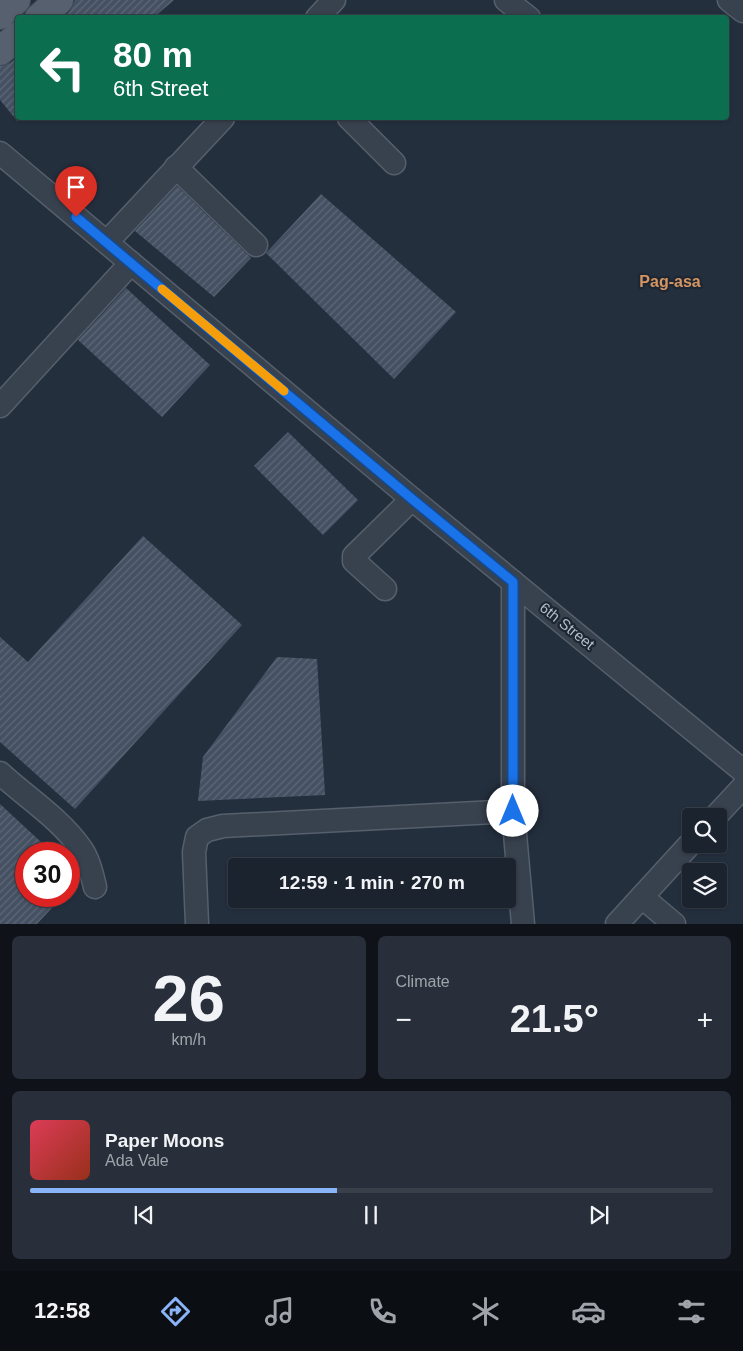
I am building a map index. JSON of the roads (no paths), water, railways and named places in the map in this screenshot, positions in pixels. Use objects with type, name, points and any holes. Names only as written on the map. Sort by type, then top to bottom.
[{"type":"main road","points":[[0,15],[16,0]]},
{"type":"main road","points":[[0,51],[15,38]]},
{"type":"street","points":[[320,15],[334,0]]},
{"type":"street","points":[[506,0],[525,15]]},
{"type":"street","points":[[729,0],[743,11]]},
{"type":"street","points":[[107,242],[221,120]]},
{"type":"street","points":[[351,120],[394,163]]},
{"type":"street","name":"6th Street","points":[[0,153],[412,499],[743,771]]},
{"type":"street","points":[[176,167],[256,245]]},
{"type":"street","points":[[0,406],[131,263]]},
{"type":"street","points":[[385,589],[353,558],[412,499]]},
{"type":"street","points":[[513,582],[513,811],[524,924]]},
{"type":"street","points":[[0,773],[64,828],[83,851],[90,867],[95,887]]},
{"type":"street","points":[[723,808],[743,787]]},
{"type":"street","points":[[197,924],[194,852],[197,837],[207,830],[223,826],[513,811]]},
{"type":"street","points":[[617,924],[682,853]]},
{"type":"street","points":[[642,897],[674,924]]},
{"type":"district","name":"Pag-asa","points":[[670,281]]}]
